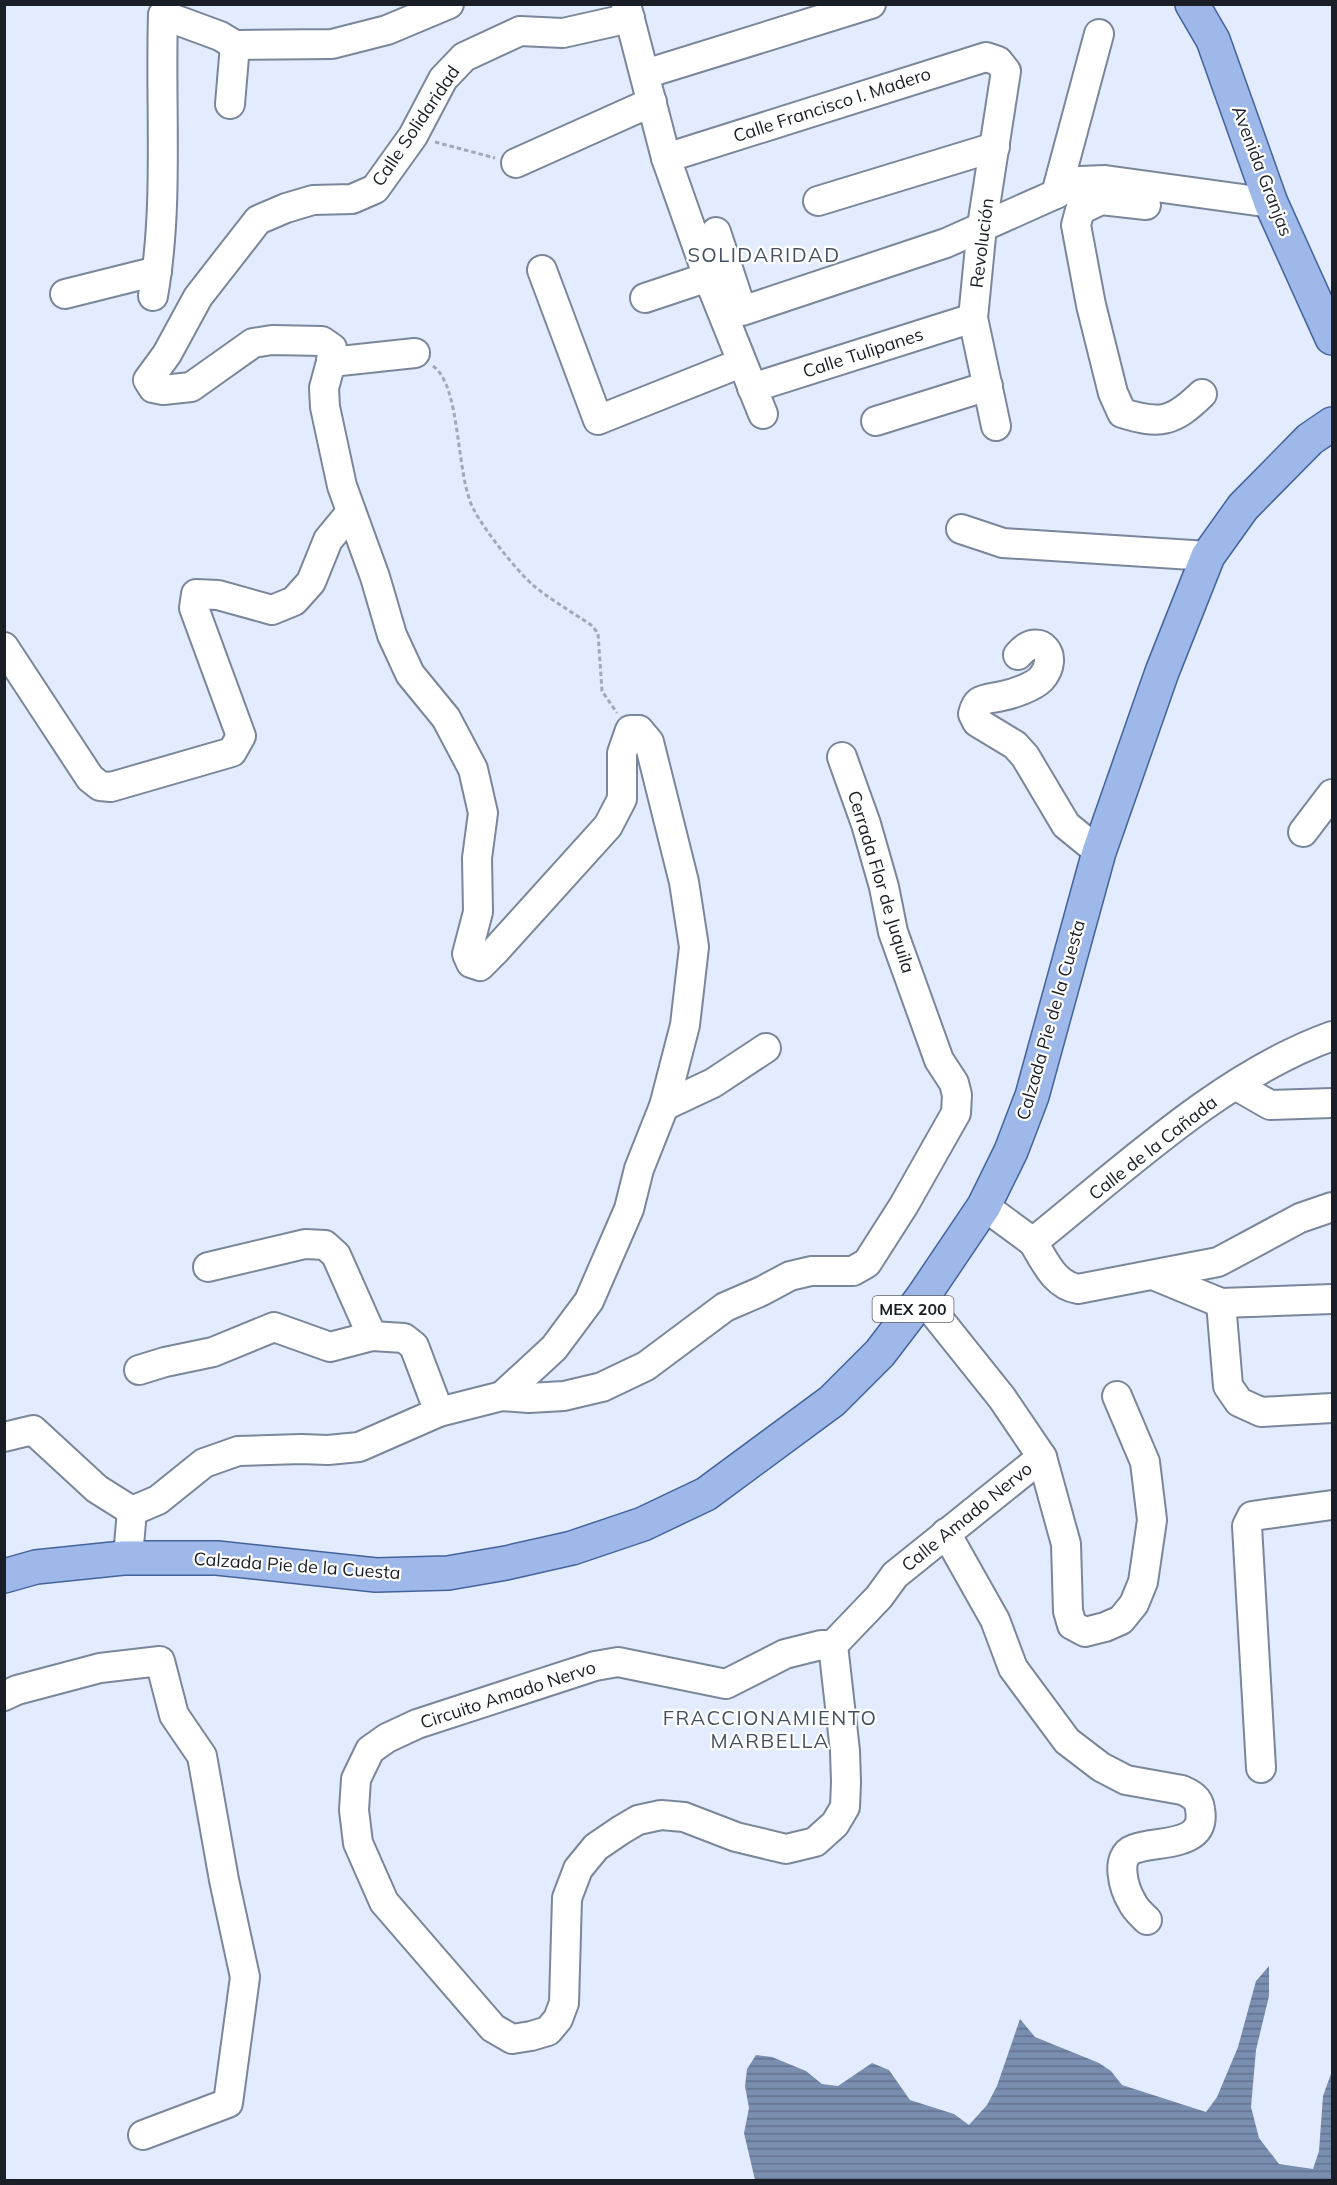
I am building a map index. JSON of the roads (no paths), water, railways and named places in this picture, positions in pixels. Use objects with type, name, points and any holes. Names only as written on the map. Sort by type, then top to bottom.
[{"type":"main road","name":"Avenida Granjas","points":[[1192,4],[1213,40],[1275,212],[1332,338]]},
{"type":"main road","name":"Calzada Pie de la Cuesta","points":[[4,1576],[36,1567],[123,1558],[217,1558],[376,1575],[448,1573],[572,1548],[643,1524],[706,1494],[832,1401],[880,1353],[922,1298],[984,1206],[1011,1151],[1032,1096],[1099,852],[1166,662],[1208,556],[1244,507],[1310,439],[1332,424]]},
{"type":"street","points":[[65,294],[155,284],[162,163],[159,10],[220,36],[235,45],[332,44],[387,30],[449,4]]},
{"type":"street","points":[[645,74],[871,4]]},
{"type":"street","points":[[628,11],[666,158],[708,277],[752,388]]},
{"type":"street","name":"Calle Solidaridad","points":[[329,367],[332,348],[322,341],[272,340],[253,343],[191,387],[163,390],[153,388],[148,380],[167,354],[198,297],[258,220],[313,200],[352,199],[375,189],[412,136],[443,79],[464,57],[520,31],[563,33],[628,11]]},
{"type":"street","points":[[1056,194],[1099,34]]},
{"type":"street","points":[[230,104],[235,45]]},
{"type":"street","name":"Calle Francisco I. Madero","points":[[666,158],[986,57],[998,61]]},
{"type":"street","name":"Revolución","points":[[996,426],[973,318],[982,226],[1006,71],[998,61]]},
{"type":"street","points":[[516,163],[652,102]]},
{"type":"street","points":[[818,201],[995,147]]},
{"type":"street","points":[[716,232],[742,311],[946,243],[1080,181],[1105,180],[1275,212]]},
{"type":"street","points":[[1203,394],[1183,412],[1162,420],[1139,418],[1122,413],[1113,393],[1092,305],[1076,225],[1080,210],[1101,200],[1275,212]]},
{"type":"street","name":"Calle Tulipanes","points":[[542,270],[598,420],[752,388],[973,318]]},
{"type":"street","points":[[645,298],[708,277]]},
{"type":"street","points":[[132,1511],[158,1500],[204,1463],[238,1451],[328,1450],[359,1447],[439,1412],[502,1396],[554,1348],[589,1301],[629,1209],[639,1169],[664,1106],[685,1026],[694,947],[684,882],[649,742],[639,730],[630,730],[622,753],[622,798],[608,826],[480,966],[471,963],[467,954],[478,912],[477,858],[483,813],[473,769],[446,718],[410,674],[392,635],[375,577],[339,477],[325,407],[324,388],[329,367],[415,353]]},
{"type":"street","points":[[876,421],[988,386]]},
{"type":"street","points":[[4,647],[90,778],[100,786],[111,787],[232,752],[241,736],[194,608],[196,594],[218,595],[272,610],[294,602],[311,582],[328,540],[351,512]]},
{"type":"street","points":[[961,529],[1003,543],[1208,556]]},
{"type":"street","points":[[1018,656],[1025,647],[1033,644],[1040,645],[1048,652],[1050,658],[1046,671],[1039,681],[1005,696],[980,702],[974,708],[973,714],[977,722],[1015,745],[1025,756],[1065,825],[1099,852]]},
{"type":"street","name":"Cerrada Flor de Juquila","points":[[502,1396],[529,1398],[564,1396],[602,1387],[646,1366],[725,1307],[790,1276],[811,1271],[853,1271],[867,1263],[904,1205],[956,1113],[957,1095],[954,1083],[939,1060],[893,932],[885,887],[842,757]]},
{"type":"street","points":[[1303,832],[1332,794]]},
{"type":"street","name":"Calle de la Cañada","points":[[1033,1242],[1176,1125],[1291,1052],[1332,1036]]},
{"type":"street","points":[[664,1106],[713,1083],[766,1048]]},
{"type":"street","points":[[1237,1086],[1270,1105],[1332,1103]]},
{"type":"street","points":[[984,1206],[1033,1242],[1057,1280],[1066,1287],[1078,1289],[1218,1262],[1300,1218],[1332,1207]]},
{"type":"street","points":[[208,1267],[305,1244],[325,1245],[336,1255],[372,1336]]},
{"type":"street","points":[[1153,1275],[1221,1303],[1332,1299]]},
{"type":"street","name":"Calle Amado Nervo","points":[[833,1645],[879,1597],[895,1575],[1042,1457],[1002,1398],[922,1298]]},
{"type":"street","points":[[1221,1303],[1228,1386],[1239,1402],[1261,1412],[1332,1408]]},
{"type":"street","points":[[139,1370],[213,1352],[274,1327],[330,1347],[372,1336],[404,1338],[414,1346],[439,1412]]},
{"type":"street","points":[[1042,1457],[1066,1544],[1068,1611],[1072,1624],[1085,1632],[1105,1628],[1121,1620],[1134,1604],[1143,1582],[1152,1520],[1144,1462],[1117,1396]]},
{"type":"street","points":[[4,1437],[33,1430],[97,1489],[132,1511]]},
{"type":"street","points":[[1262,1768],[1247,1526],[1252,1516],[1332,1505]]},
{"type":"street","points":[[123,1558],[129,1545],[132,1511]]},
{"type":"street","points":[[946,1533],[994,1620],[1014,1668],[1067,1741],[1101,1767],[1126,1780],[1182,1790],[1198,1800],[1201,1819],[1196,1832],[1186,1839],[1132,1849],[1124,1857],[1122,1874],[1132,1902],[1147,1920]]},
{"type":"street","name":"Circuito Amado Nervo","points":[[821,1645],[833,1645],[845,1751],[846,1782],[845,1807],[835,1824],[815,1842],[786,1849],[736,1838],[684,1817],[661,1815],[638,1820],[596,1848],[578,1869],[567,1898],[564,2003],[558,2019],[548,2031],[512,2038],[493,2028],[384,1902],[358,1843],[354,1810],[356,1779],[370,1750],[387,1738],[417,1724],[595,1666],[618,1662],[726,1684],[785,1654],[821,1645]]},
{"type":"street","points":[[4,1696],[17,1690],[100,1668],[160,1661],[174,1715],[202,1756],[224,1880],[245,1977],[228,2103],[143,2135]]},
{"type":"water","points":[[1269,1966],[1269,1996],[1256,2050],[1251,2107],[1259,2138],[1279,2164],[1313,2169],[1319,2151],[1323,2096],[1332,2071],[1332,2180],[755,2180],[744,2133],[749,2108],[745,2086],[747,2069],[756,2055],[772,2057],[806,2071],[822,2084],[838,2086],[872,2063],[889,2070],[910,2100],[954,2114],[969,2125],[987,2105],[997,2086],[1020,2019],[1035,2037],[1099,2063],[1111,2071],[1122,2085],[1206,2112],[1217,2097],[1238,2047],[1256,1981]]},
{"type":"district","name":"SOLIDARIDAD","points":[[764,255]]},
{"type":"district","name":"FRACCIONAMIENTO MARBELLA","points":[[770,1730]]}]
